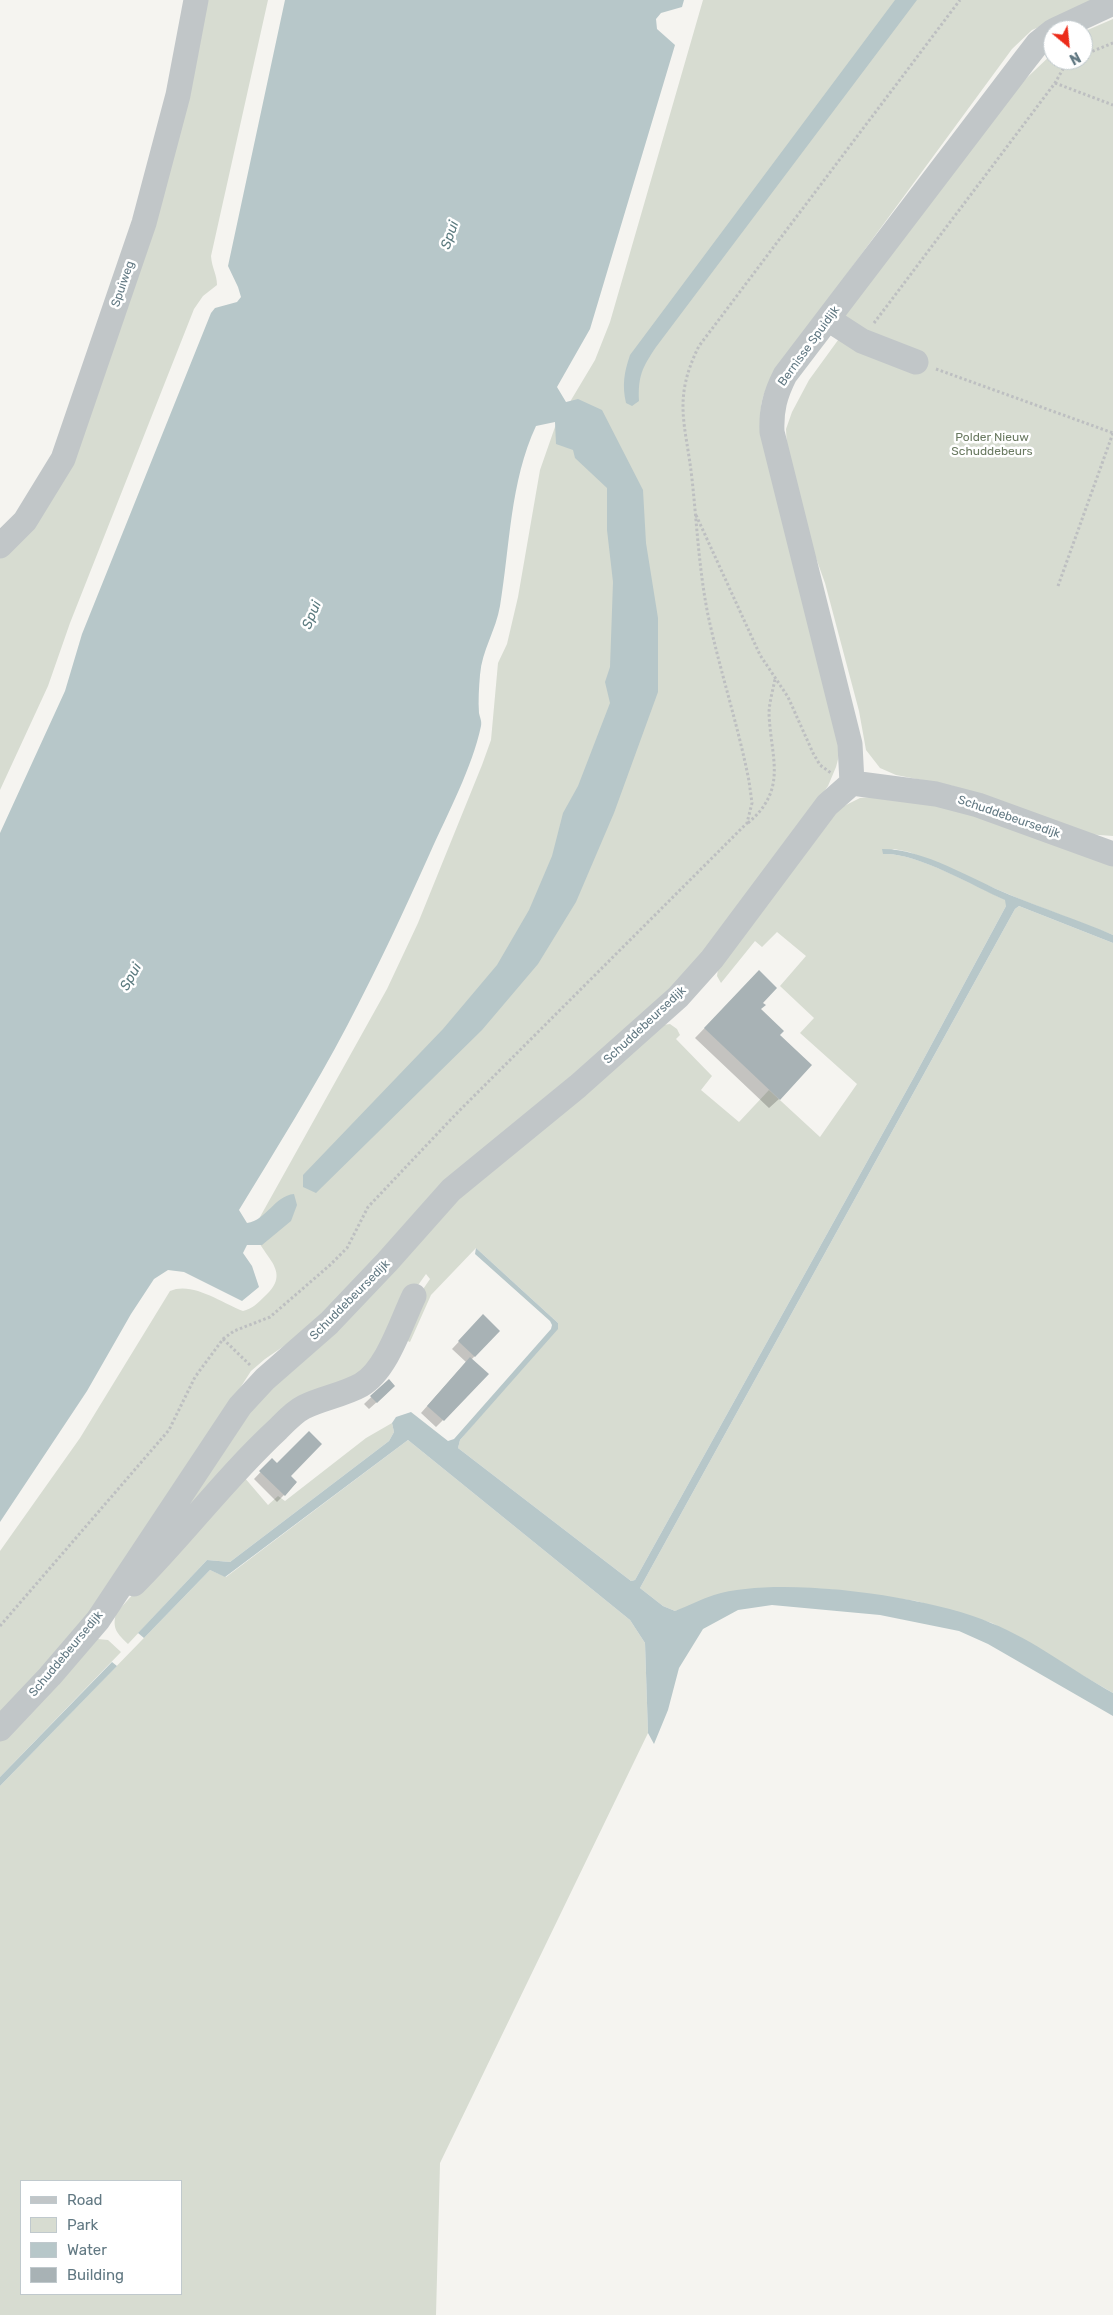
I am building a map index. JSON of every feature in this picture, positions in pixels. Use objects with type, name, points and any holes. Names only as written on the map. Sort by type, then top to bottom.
[{"type":"street","name":"Spuiweg","points":[[0,546],[25,521],[63,459],[144,223],[178,95],[196,0]]},
{"type":"street","name":"Bernisse Spuidijk","points":[[1077,20],[1113,3]]},
{"type":"street","name":"Bernisse Spuidijk","points":[[852,783],[850,744],[772,432],[771,413],[776,393],[785,375],[1024,60],[1043,39]]},
{"type":"street","points":[[828,319],[862,340],[916,362]]},
{"type":"street","name":"Schuddebeursedijk","points":[[0,1729],[50,1676],[98,1620],[240,1406],[265,1379],[329,1322],[387,1262],[451,1190],[578,1086],[678,997],[712,960],[826,805],[852,783],[936,794],[978,805],[1113,854]]},
{"type":"street","name":"Schuddebeursedijk","points":[[1076,840],[1113,845]]},
{"type":"street","points":[[98,1620],[163,1555],[186,1526],[250,1455],[287,1420],[304,1407],[362,1384],[383,1364],[414,1296]]},
{"type":"path","points":[[747,824],[752,802],[749,781],[708,615],[698,558],[682,408],[683,388],[689,367],[699,346],[960,0]]},
{"type":"path","points":[[1093,51],[1113,43]]},
{"type":"path","points":[[862,340],[1055,83],[1062,70]]},
{"type":"path","points":[[1055,83],[1113,105]]},
{"type":"path","points":[[916,362],[1113,433],[1058,586]]},
{"type":"path","points":[[694,512],[749,634],[788,697],[812,753],[820,765],[830,773],[852,783]]},
{"type":"path","points":[[0,1626],[169,1430],[196,1376],[223,1339],[234,1331],[270,1317],[330,1265],[347,1248],[368,1208],[456,1114],[760,813],[774,788],[775,769],[769,712],[776,679]]},
{"type":"path","points":[[223,1339],[265,1379]]},
{"type":"green space","points":[[202,0],[268,0],[211,256],[217,285],[203,296],[194,309],[70,623],[48,686],[0,790],[0,555],[46,502]]},
{"type":"green space","points":[[703,0],[1104,0],[1056,20],[1043,20],[1043,25],[1032,30],[1012,49],[775,372],[762,400],[761,416],[765,447],[842,744],[836,767],[828,786],[713,949],[306,1331],[251,1371],[95,1614],[0,1716],[0,1551],[80,1438],[170,1291],[188,1289],[197,1291],[243,1311],[257,1303],[274,1286],[277,1277],[275,1269],[256,1236],[255,1226],[387,989],[418,923],[482,765],[491,740],[498,663],[507,644],[518,597],[540,470],[555,427],[595,360],[610,322]]},
{"type":"green space","name":"Polder Nieuw Schuddebeurs","points":[[1113,19],[1113,836],[1086,834],[953,786],[896,775],[880,768],[866,750],[859,711],[825,583],[807,533],[787,451],[786,429],[792,412],[809,380],[841,336],[815,321],[1014,90],[1043,62],[1043,70],[1093,70],[1093,28]]},
{"type":"green space","points":[[891,795],[973,809],[1113,863],[1113,935],[1022,900],[909,852],[894,849],[883,854],[912,858],[945,871],[1006,900],[1006,906],[914,1077],[635,1580],[631,1581],[458,1448],[460,1440],[558,1323],[476,1248],[431,1295],[410,1342],[398,1337],[415,1301],[430,1279],[426,1274],[406,1302],[371,1371],[303,1403],[132,1578],[245,1412],[426,1228],[655,1026],[670,1024],[677,1029],[680,1035],[676,1039],[712,1076],[701,1090],[739,1122],[769,1090],[820,1137],[857,1084],[800,1033],[814,1018],[780,986],[806,956],[777,932],[762,947],[755,941],[721,983],[717,976],[719,961],[838,809],[860,798]]},
{"type":"green space","points":[[1019,906],[1113,943],[1113,1693],[992,1623],[916,1601],[827,1589],[762,1588],[675,1611],[663,1606],[640,1588],[1015,909]]},
{"type":"green space","points":[[392,1423],[394,1432],[389,1441],[230,1562],[207,1560],[128,1644],[118,1634],[115,1627],[116,1613],[187,1535],[244,1477],[268,1505],[278,1496],[285,1501],[366,1438]]},
{"type":"green space","points":[[408,1440],[630,1620],[645,1643],[648,1733],[440,2163],[436,2315],[0,2315],[0,1786],[210,1570],[226,1577]]},
{"type":"green space","points":[[98,1639],[108,1640],[121,1652],[0,1777],[0,1738],[91,1641]]},
{"type":"water","name":"Spui","points":[[285,0],[684,0],[682,7],[661,13],[656,19],[657,29],[675,45],[590,329],[557,387],[566,402],[578,399],[602,410],[643,490],[646,543],[658,618],[658,692],[614,813],[576,902],[538,964],[482,1030],[316,1193],[303,1187],[303,1175],[443,1029],[497,965],[529,910],[552,856],[563,813],[578,786],[610,703],[605,682],[610,667],[613,582],[607,530],[607,488],[575,458],[573,450],[556,444],[555,422],[536,426],[527,447],[516,492],[500,606],[481,666],[479,713],[481,726],[466,774],[400,918],[347,1026],[308,1096],[239,1210],[247,1223],[260,1217],[287,1196],[294,1194],[297,1205],[291,1221],[262,1245],[247,1245],[243,1253],[252,1266],[259,1287],[242,1301],[184,1272],[168,1270],[154,1279],[131,1314],[87,1391],[0,1522],[0,833],[65,691],[82,634],[211,313],[215,308],[237,302],[241,297],[228,266]]},
{"type":"water","points":[[895,0],[917,0],[656,347],[642,372],[639,385],[639,401],[632,406],[626,403],[624,379],[630,355]]},
{"type":"water","points":[[882,849],[898,850],[931,859],[1010,895],[1113,935],[1113,943],[1019,906],[1015,909],[640,1588],[663,1606],[675,1611],[714,1595],[742,1589],[776,1587],[854,1591],[931,1604],[964,1613],[1007,1630],[1113,1693],[1113,1716],[988,1644],[959,1631],[880,1615],[772,1605],[738,1610],[703,1629],[679,1668],[668,1710],[654,1744],[648,1733],[645,1643],[630,1620],[408,1440],[225,1577],[210,1570],[144,1638],[138,1633],[207,1560],[230,1562],[389,1441],[394,1432],[392,1423],[396,1417],[411,1412],[448,1441],[454,1439],[551,1329],[550,1321],[475,1254],[476,1248],[558,1323],[558,1329],[460,1440],[458,1448],[631,1581],[635,1580],[914,1077],[1006,906],[1005,900],[944,871],[911,858],[883,854]]},
{"type":"water","points":[[112,1662],[117,1666],[0,1786],[0,1777]]},
{"type":"building","points":[[759,970],[777,988],[763,1003],[766,1005],[761,1009],[784,1031],[780,1035],[812,1065],[780,1100],[704,1028]]},
{"type":"building","points":[[483,1314],[500,1331],[475,1357],[458,1341]]},
{"type":"building","points":[[470,1357],[489,1374],[444,1421],[427,1406]]},
{"type":"building","points":[[389,1379],[395,1386],[377,1403],[370,1396]]},
{"type":"building","points":[[309,1431],[322,1444],[291,1476],[297,1482],[285,1496],[259,1471],[272,1458],[277,1463]]}]
